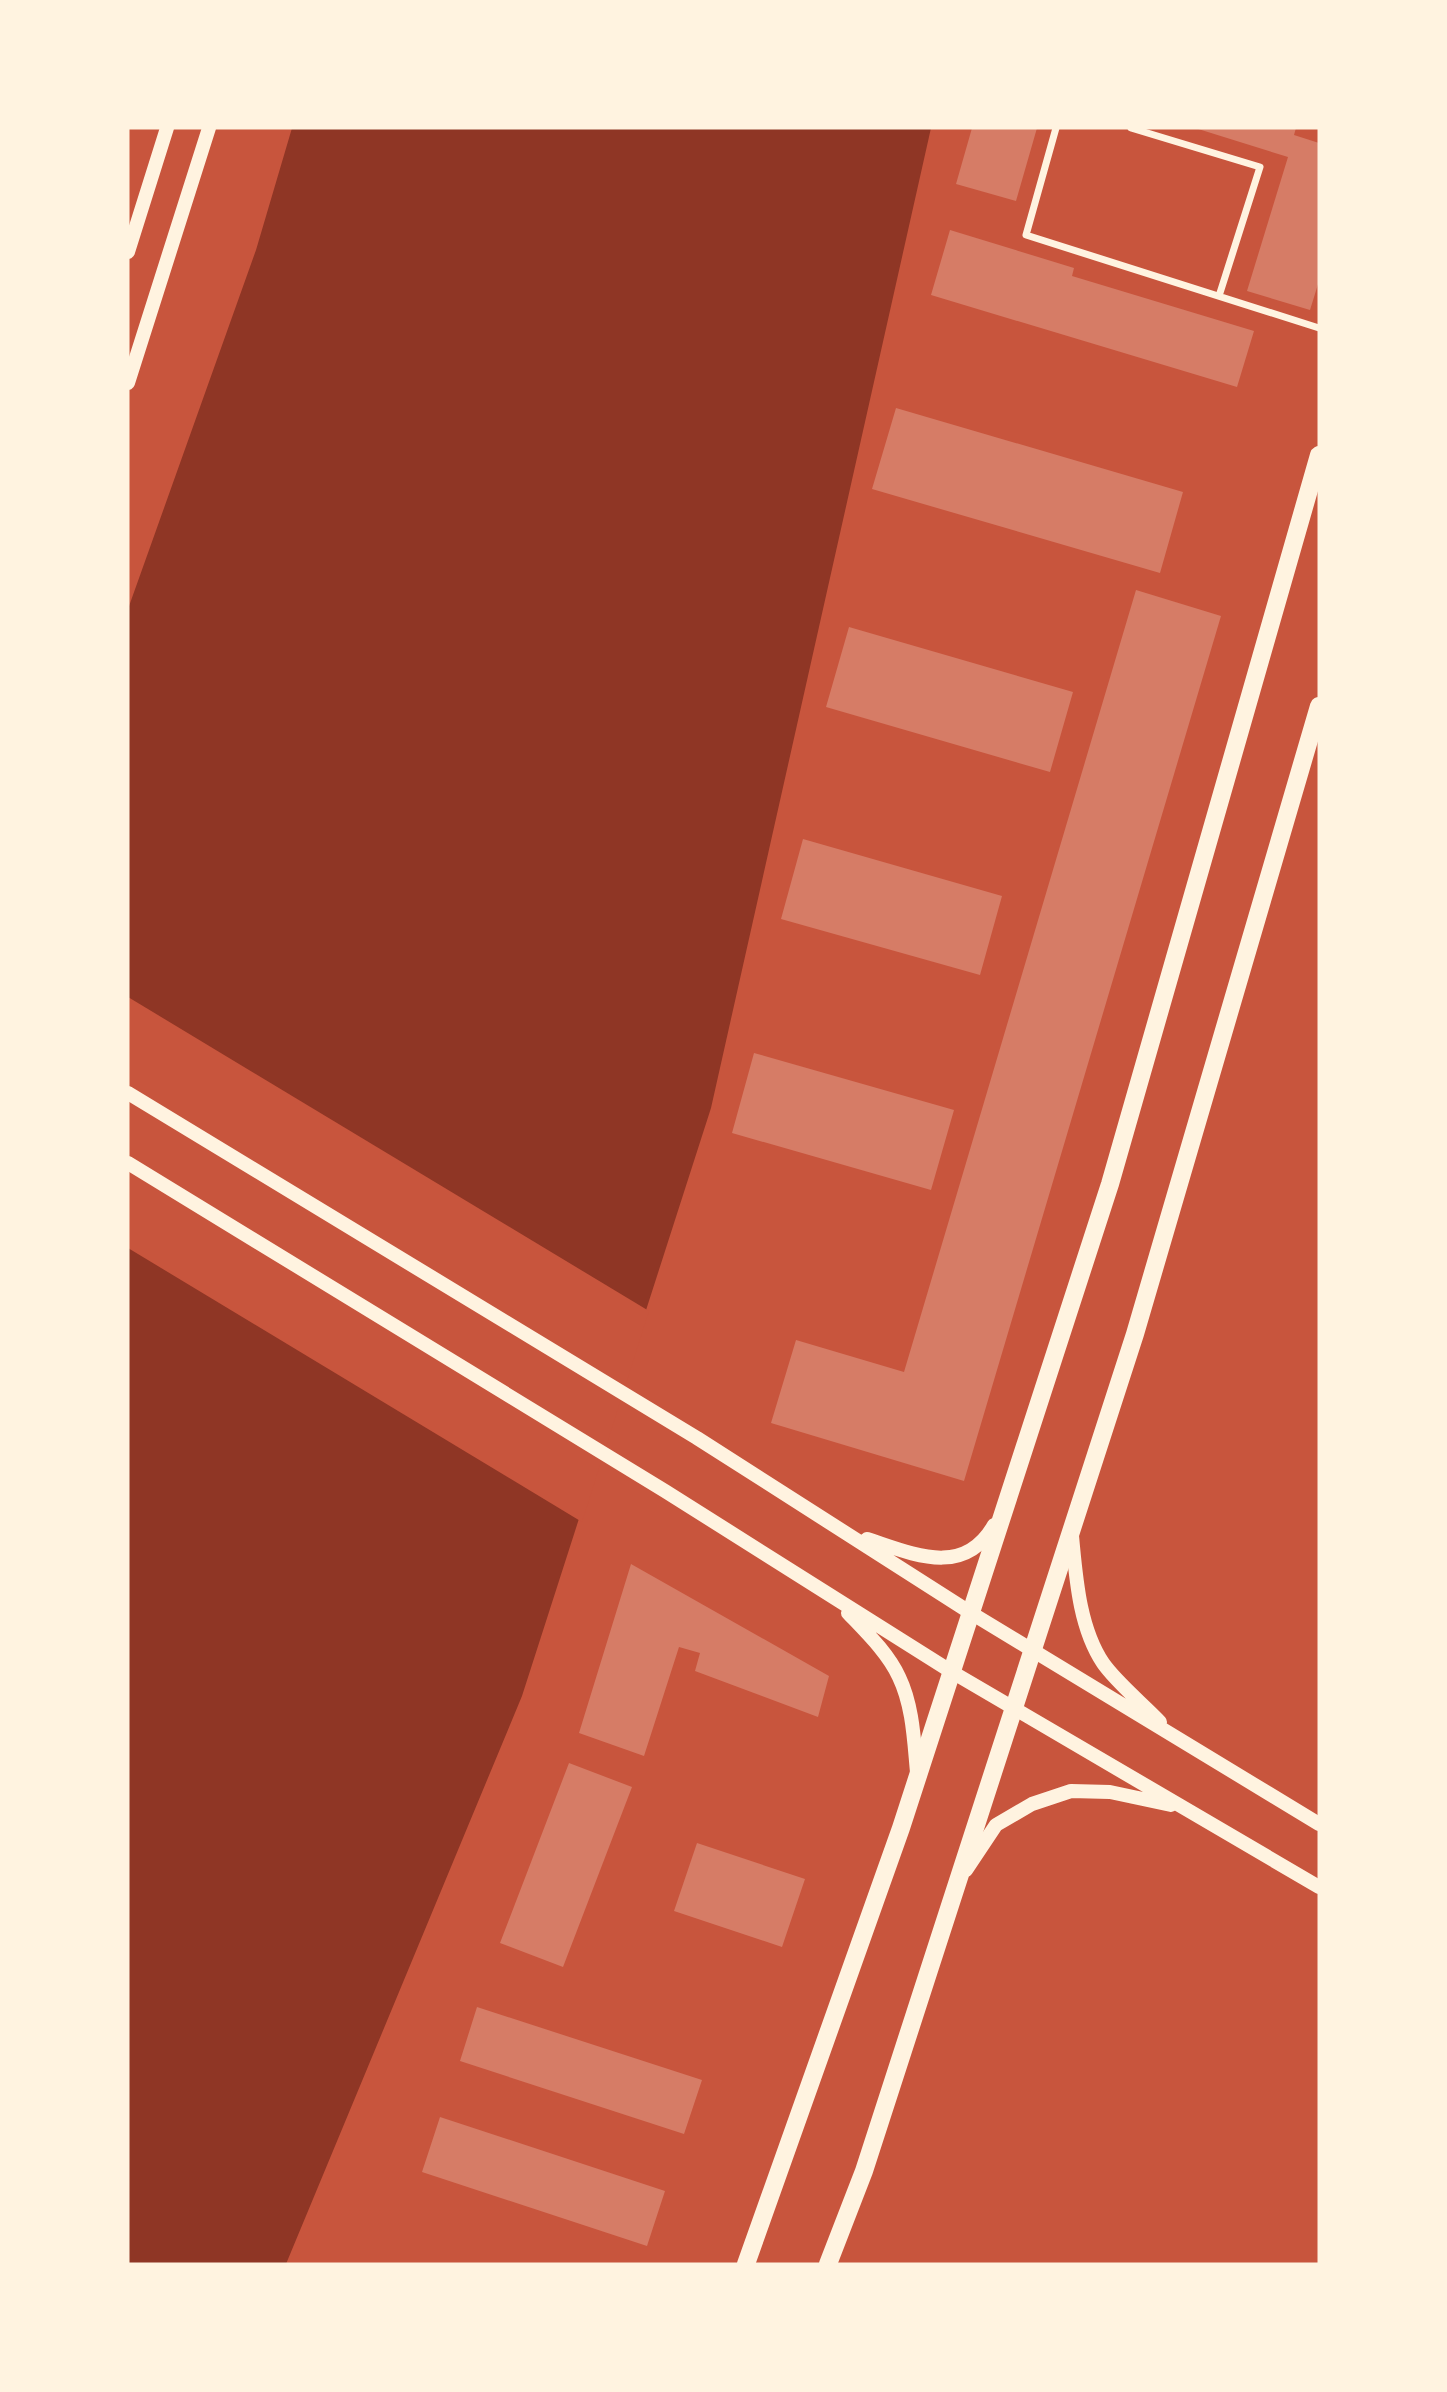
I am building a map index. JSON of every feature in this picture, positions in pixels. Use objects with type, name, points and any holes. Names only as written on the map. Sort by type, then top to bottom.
[{"type":"main road","points":[[128,252],[167,128]]},
{"type":"main road","points":[[128,383],[209,128]]},
{"type":"main road","points":[[746,2264],[918,1777],[1110,1184],[1319,455]]},
{"type":"main road","points":[[828,2264],[864,2171],[1135,1334],[1319,706]]},
{"type":"main road","points":[[128,1093],[697,1438],[971,1613],[1319,1824]]},
{"type":"main road","points":[[128,1163],[665,1491],[952,1672],[1319,1887]]},
{"type":"main road","points":[[848,1534],[932,1558],[961,1557],[986,1539],[1007,1502]]},
{"type":"main road","points":[[1072,1531],[1077,1593],[1088,1630],[1103,1662],[1176,1738]]},
{"type":"main road","points":[[830,1595],[872,1638],[899,1676],[911,1714],[918,1777]]},
{"type":"main road","points":[[959,1880],[996,1825],[1032,1804],[1072,1791],[1110,1793],[1184,1808]]},
{"type":"street","points":[[1056,128],[1026,235],[1319,328]]},
{"type":"street","points":[[1132,128],[1260,167],[1219,296]]},
{"type":"shaded area","points":[[292,128],[931,128],[711,1108],[522,1696],[286,2264],[128,2264],[128,609],[256,250]]},
{"type":"pier","points":[[128,997],[649,1311],[582,1522],[128,1248]]},
{"type":"building","points":[[972,128],[1037,128],[1016,201],[956,184]]},
{"type":"building","points":[[1195,128],[1296,128],[1294,135],[1319,143],[1319,281],[1310,310],[1247,291],[1288,157]]},
{"type":"building","points":[[950,230],[1074,268],[1072,276],[1254,331],[1237,387],[931,295]]},
{"type":"building","points":[[896,408],[1183,492],[1160,573],[872,489]]},
{"type":"building","points":[[1136,590],[1221,616],[964,1481],[771,1423],[796,1340],[904,1372]]},
{"type":"building","points":[[849,627],[1073,692],[1050,772],[826,707]]},
{"type":"building","points":[[803,839],[1002,896],[980,975],[781,919]]},
{"type":"building","points":[[754,1053],[954,1110],[931,1190],[732,1133]]},
{"type":"building","points":[[631,1564],[829,1676],[818,1717],[695,1671],[700,1653],[679,1647],[644,1756],[579,1733]]},
{"type":"building","points":[[569,1763],[632,1787],[563,1967],[500,1943]]},
{"type":"building","points":[[697,1843],[805,1879],[782,1947],[674,1911]]},
{"type":"building","points":[[477,2007],[702,2080],[684,2134],[460,2061]]},
{"type":"building","points":[[440,2117],[665,2191],[647,2246],[422,2172]]}]
